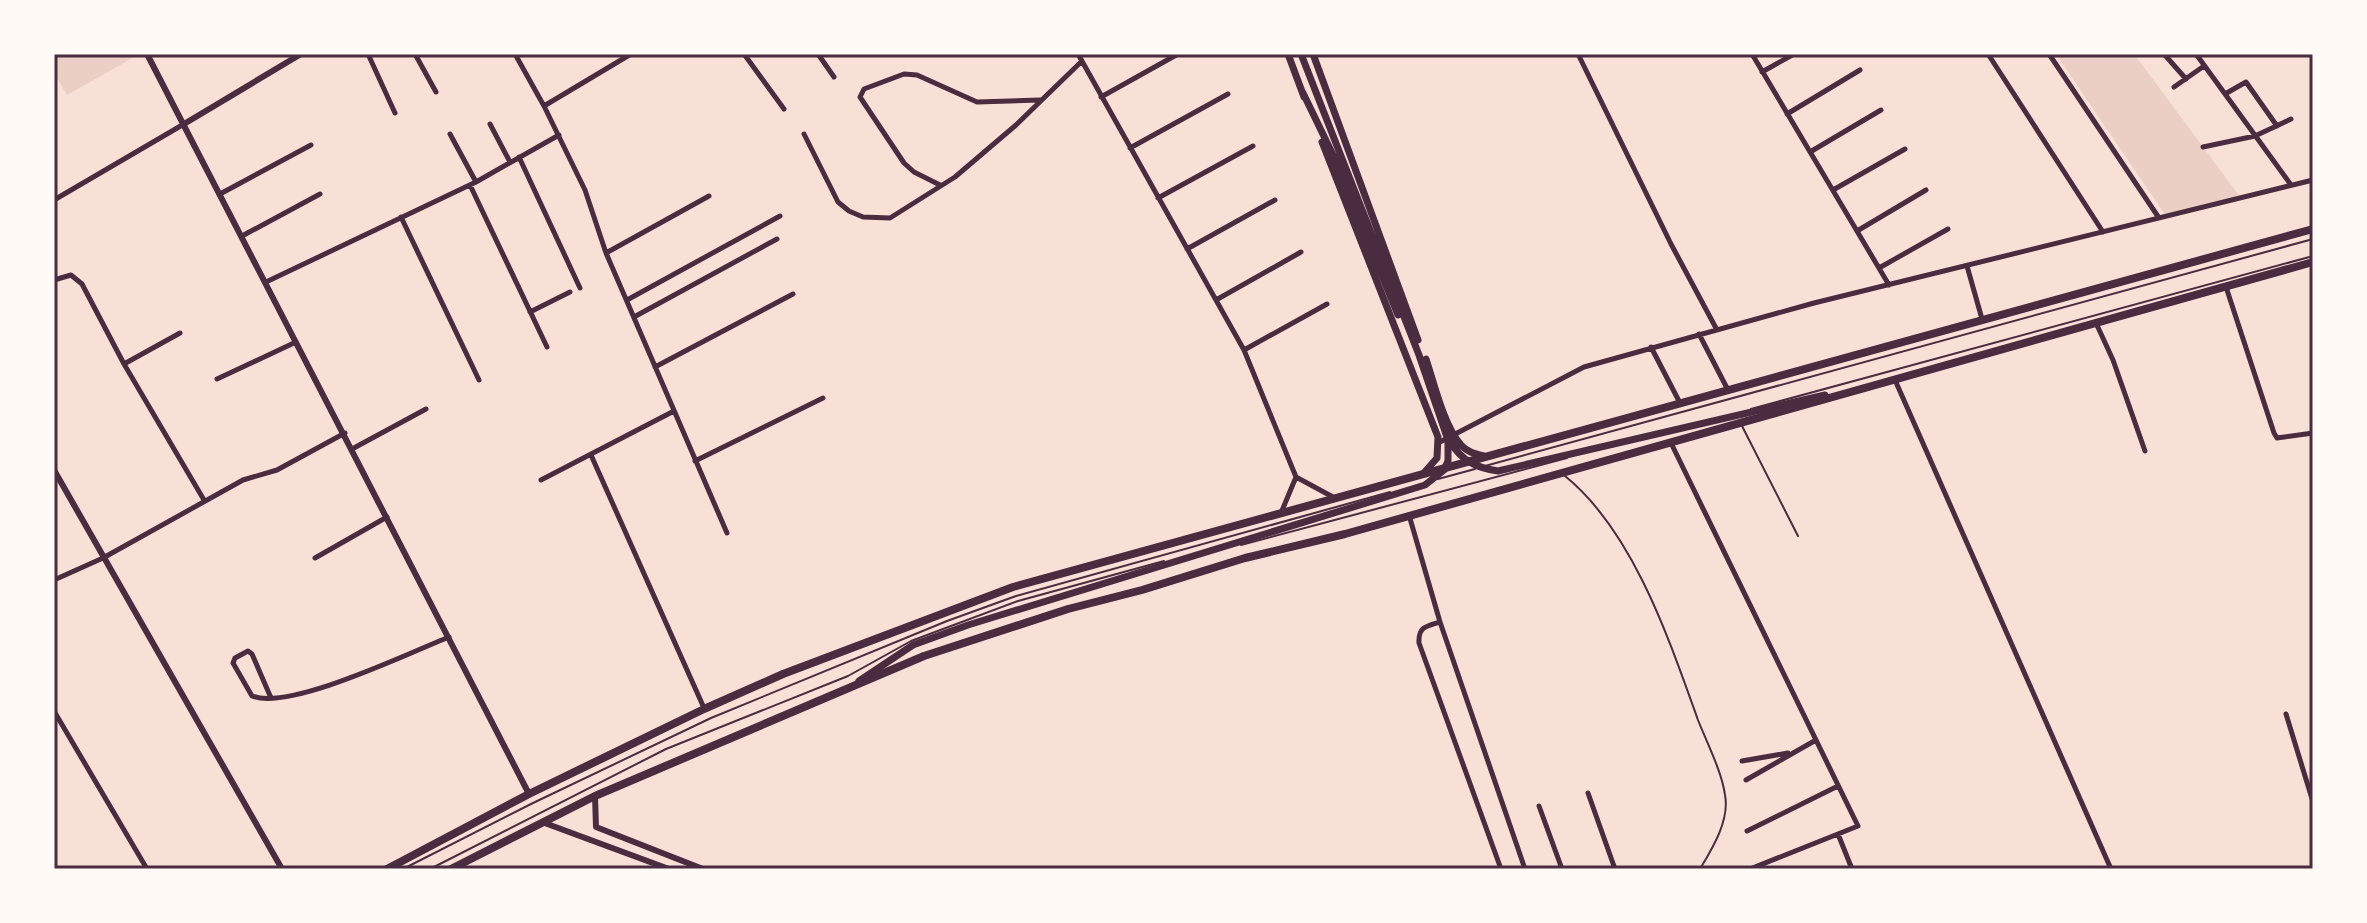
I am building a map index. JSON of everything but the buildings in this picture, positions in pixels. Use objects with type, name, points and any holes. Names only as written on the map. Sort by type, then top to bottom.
[{"type":"main road","points":[[1288,54],[1438,443],[1437,458],[1431,467],[1412,479]]},
{"type":"main road","points":[[857,682],[913,645],[968,625],[1425,485],[1444,470],[1448,440],[1419,355],[1301,54]]},
{"type":"main road","points":[[1313,54],[1454,435],[1462,447],[1472,453],[1495,456]]},
{"type":"main road","points":[[1303,93],[1335,159],[1447,435],[1456,451],[1468,462],[1482,469],[1514,469],[1770,406],[1857,389]]},
{"type":"main road","points":[[387,869],[529,794],[704,709],[783,674],[1013,587],[2313,229]]},
{"type":"main road","points":[[451,869],[595,796],[857,682],[994,632],[2313,262]]},
{"type":"street","points":[[147,54],[529,794]]},
{"type":"street","points":[[54,200],[301,54]]},
{"type":"street","points":[[368,54],[395,113]]},
{"type":"street","points":[[415,54],[436,92]]},
{"type":"street","points":[[515,54],[585,190],[606,253],[727,533]]},
{"type":"street","points":[[544,106],[631,54]]},
{"type":"street","points":[[744,54],[784,109]]},
{"type":"street","points":[[818,54],[834,77]]},
{"type":"street","points":[[1078,54],[1244,350],[1296,477],[1338,499]]},
{"type":"street","points":[[1101,97],[1178,54]]},
{"type":"street","points":[[1578,54],[1671,244],[1717,330]]},
{"type":"street","points":[[1752,54],[1889,285]]},
{"type":"street","points":[[1762,72],[1794,54]]},
{"type":"street","points":[[1988,54],[2103,232]]},
{"type":"street","points":[[2049,54],[2159,218]]},
{"type":"street","points":[[2164,54],[2186,79]]},
{"type":"street","points":[[2196,54],[2291,185]]},
{"type":"street","points":[[804,134],[838,202],[863,217],[890,218],[967,166],[1082,61]]},
{"type":"street","points":[[2174,87],[2204,66]]},
{"type":"street","points":[[1787,114],[1860,70]]},
{"type":"street","points":[[941,186],[904,163],[860,97],[864,89],[904,74],[917,75],[977,102],[1040,100]]},
{"type":"street","points":[[2225,94],[2246,82],[2277,126]]},
{"type":"street","points":[[1130,148],[1228,94]]},
{"type":"street","points":[[1810,152],[1881,110]]},
{"type":"street","points":[[2203,147],[2255,136],[2291,119]]},
{"type":"street","points":[[490,124],[510,162]]},
{"type":"street","points":[[450,134],[547,347]]},
{"type":"street","points":[[266,282],[473,184],[559,135]]},
{"type":"street","points":[[220,194],[311,145]]},
{"type":"street","points":[[1158,198],[1253,146]]},
{"type":"street","points":[[1833,190],[1905,149]]},
{"type":"street","points":[[519,157],[580,288]]},
{"type":"street","points":[[1438,443],[1584,367],[1889,285],[2313,180]]},
{"type":"street","points":[[1857,231],[1926,190]]},
{"type":"street","points":[[242,236],[320,194]]},
{"type":"street","points":[[606,253],[709,196]]},
{"type":"street","points":[[1187,249],[1275,200]]},
{"type":"street","points":[[627,300],[780,216]]},
{"type":"street","points":[[401,217],[479,380]]},
{"type":"street","points":[[1879,268],[1948,229]]},
{"type":"street","points":[[634,317],[777,239]]},
{"type":"street","points":[[1216,300],[1301,252]]},
{"type":"street","points":[[1967,266],[1982,320]]},
{"type":"street","points":[[54,280],[71,275],[82,284],[124,364],[204,500]]},
{"type":"street","points":[[2225,286],[2274,433],[2277,438],[2283,439],[2313,433]]},
{"type":"street","points":[[530,312],[570,292]]},
{"type":"street","points":[[655,367],[793,294]]},
{"type":"street","points":[[1244,350],[1327,304]]},
{"type":"street","points":[[2096,322],[2145,451]]},
{"type":"street","points":[[124,364],[180,333]]},
{"type":"street","points":[[1699,334],[1728,391]]},
{"type":"street","points":[[217,379],[297,341]]},
{"type":"street","points":[[1651,347],[1681,404]]},
{"type":"street","points":[[1894,379],[2111,869]]},
{"type":"street","points":[[695,461],[823,398]]},
{"type":"street","points":[[352,449],[426,409]]},
{"type":"street","points":[[541,480],[674,411]]},
{"type":"street","points":[[54,580],[103,558],[243,480],[277,470],[345,433]]},
{"type":"street","points":[[1671,442],[1858,826],[1750,869]]},
{"type":"street","points":[[591,455],[704,709]]},
{"type":"street","points":[[54,470],[282,869]]},
{"type":"street","points":[[1281,514],[1296,477]]},
{"type":"street","points":[[1409,515],[1440,622],[1525,869]]},
{"type":"street","points":[[315,558],[387,517]]},
{"type":"street","points":[[1440,622],[1423,627],[1418,633],[1419,643],[1501,869]]},
{"type":"street","points":[[271,698],[250,652],[235,658],[233,663],[252,696],[271,698],[312,692],[449,637]]},
{"type":"street","points":[[54,711],[147,869]]},
{"type":"street","points":[[2286,714],[2313,802]]},
{"type":"street","points":[[1742,761],[1789,753],[1816,740]]},
{"type":"street","points":[[1746,780],[1783,760],[1789,753]]},
{"type":"street","points":[[1747,831],[1838,786]]},
{"type":"street","points":[[1588,793],[1615,869]]},
{"type":"street","points":[[595,796],[596,827],[703,869]]},
{"type":"street","points":[[1539,806],[1562,869]]},
{"type":"street","points":[[542,822],[669,869]]},
{"type":"street","points":[[1838,834],[1852,869]]},
{"type":"lane","points":[[403,869],[711,718],[1016,596],[2313,239]]},
{"type":"lane","points":[[430,869],[666,749],[848,676],[911,641],[1018,601],[1140,566],[1274,538],[2313,256]]},
{"type":"lane","points":[[1740,421],[1798,536]]},
{"type":"lane","points":[[1560,472],[1582,490],[1609,524],[1657,609],[1726,797],[1719,837],[1700,869]]},
{"type":"shaded area","points":[[54,54],[138,55],[67,95],[54,73]]},
{"type":"shaded area","points":[[2056,54],[2134,54],[2241,198],[2166,216]]}]
